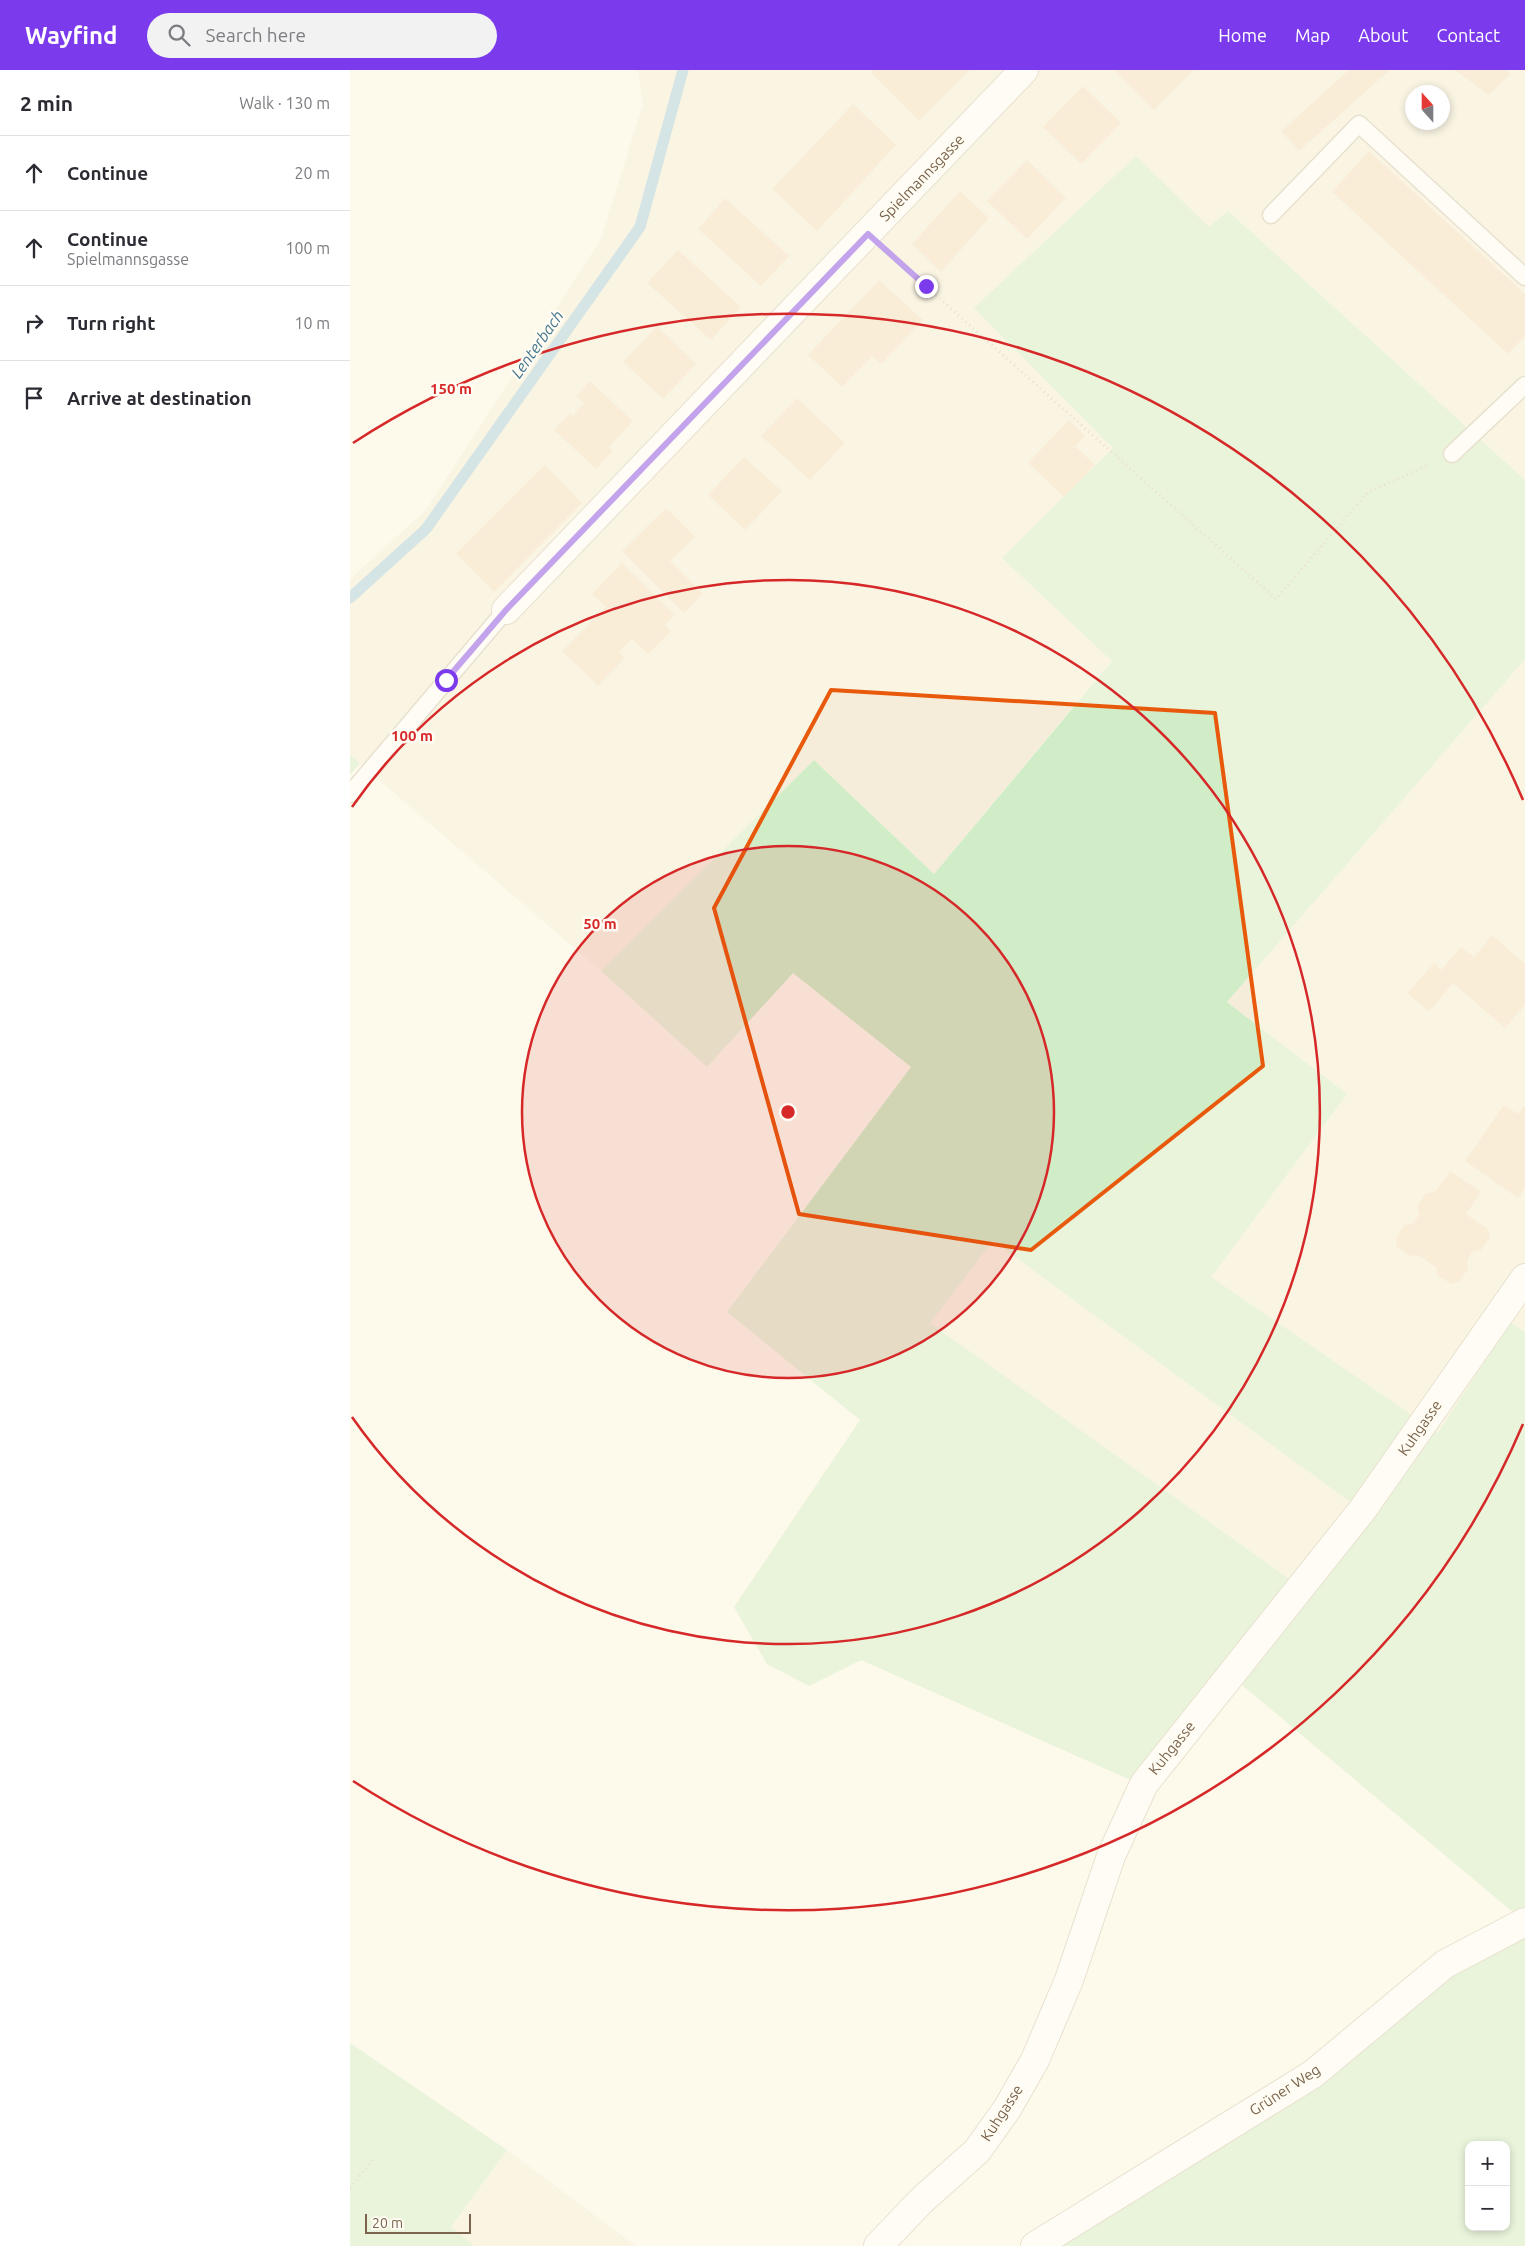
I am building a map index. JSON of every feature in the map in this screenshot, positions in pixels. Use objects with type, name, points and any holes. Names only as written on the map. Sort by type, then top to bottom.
[{"type":"street","name":"Spielmannsgasse","points":[[506,610],[1024,70]]},
{"type":"street","name":"Kuhgasse","points":[[878,2246],[922,2200],[977,2151],[1007,2109],[1035,2060],[1069,1980],[1111,1856],[1144,1784],[1363,1509],[1525,1278]]},
{"type":"street","name":"Grüner Weg","points":[[1035,2246],[1313,2074],[1445,1964],[1525,1922]]},
{"type":"lane","points":[[1271,215],[1358,124],[1525,277]]},
{"type":"lane","points":[[1452,454],[1525,385]]},
{"type":"lane","points":[[350,794],[506,610]]},
{"type":"path","points":[[868,234],[1276,599],[1368,492],[1452,454]]},
{"type":"path","points":[[350,2188],[375,2157]]},
{"type":"highlighted area","points":[[831,690],[1215,713],[1263,1066],[1031,1250],[799,1214],[714,908]]},
{"type":"shaded area","points":[[638,70],[1525,70],[1525,480],[1228,211],[1209,228],[1136,156],[1034,364],[1113,448],[1002,558],[1112,660],[934,874],[814,760],[601,971],[350,755],[350,579],[426,510],[601,239],[643,104]]},
{"type":"shaded area","points":[[1525,659],[1525,1332],[1510,1322],[1438,1433],[1210,1278],[1347,1094],[1227,1002]]},
{"type":"shaded area","points":[[993,1241],[1354,1505],[1292,1581],[929,1323]]},
{"type":"shaded area","points":[[507,2150],[636,2246],[474,2246],[451,2228]]},
{"type":"green space","points":[[1136,156],[1209,227],[1228,211],[1525,480],[1525,659],[1227,1002],[1347,1094],[1211,1277],[1438,1433],[1510,1322],[1525,1332],[1525,1910],[1514,1913],[1236,1680],[1339,1562],[1372,1518],[993,1241],[930,1323],[1292,1581],[1133,1781],[861,1660],[809,1686],[767,1664],[734,1607],[860,1420],[727,1312],[911,1067],[793,973],[707,1067],[601,971],[814,760],[934,874],[1112,661],[1002,558],[1113,448],[974,308]]},
{"type":"green space","points":[[350,755],[360,763],[350,775]]},
{"type":"green space","points":[[1525,1935],[1525,2246],[1055,2246],[1460,1968]]},
{"type":"green space","points":[[350,2043],[507,2150],[451,2227],[474,2246],[350,2246]]},
{"type":"building","points":[[874,70],[970,70],[919,121],[871,73]]},
{"type":"building","points":[[1114,70],[1194,70],[1154,110]]},
{"type":"building","points":[[1349,70],[1390,70],[1299,151],[1281,131]]},
{"type":"building","points":[[1455,70],[1506,70],[1511,74],[1489,95]]},
{"type":"building","points":[[1083,86],[1121,123],[1081,164],[1043,127]]},
{"type":"building","points":[[853,104],[896,145],[817,231],[772,189]]},
{"type":"building","points":[[1369,151],[1525,294],[1525,336],[1508,354],[1332,192]]},
{"type":"building","points":[[1027,160],[1066,198],[1027,239],[987,201]]},
{"type":"building","points":[[960,191],[989,218],[941,272],[912,244]]},
{"type":"building","points":[[725,198],[789,256],[761,286],[698,229]]},
{"type":"building","points":[[678,250],[741,307],[711,340],[647,283]]},
{"type":"building","points":[[879,280],[923,320],[881,364],[872,356],[842,387],[808,355]]},
{"type":"building","points":[[657,326],[696,364],[663,399],[623,362]]},
{"type":"building","points":[[590,381],[633,421],[609,447],[613,451],[596,469],[554,430],[570,413],[573,416],[584,403],[576,396]]},
{"type":"building","points":[[797,398],[845,443],[810,480],[761,436]]},
{"type":"building","points":[[1069,420],[1085,436],[1075,446],[1095,465],[1064,497],[1028,463]]},
{"type":"building","points":[[744,457],[782,491],[745,530],[708,495]]},
{"type":"building","points":[[545,465],[582,503],[494,592],[456,554]]},
{"type":"building","points":[[666,508],[695,537],[670,561],[703,594],[684,613],[622,551]]},
{"type":"building","points":[[622,563],[675,615],[665,625],[671,631],[648,654],[632,639],[619,652],[625,658],[598,686],[562,651],[606,607],[592,594]]},
{"type":"building","points":[[1492,935],[1525,964],[1525,1005],[1505,1028],[1453,983],[1429,1012],[1407,993],[1434,963],[1441,970],[1461,947],[1474,957]]},
{"type":"building","points":[[1504,1105],[1518,1114],[1525,1105],[1525,1188],[1518,1198],[1465,1161]]},
{"type":"building","points":[[1450,1171],[1481,1192],[1466,1214],[1488,1229],[1490,1237],[1481,1250],[1472,1252],[1467,1260],[1468,1269],[1459,1282],[1451,1284],[1437,1275],[1436,1267],[1418,1255],[1410,1256],[1397,1247],[1396,1239],[1404,1225],[1412,1224],[1419,1215],[1417,1207],[1426,1193],[1435,1192]]},
{"type":"waterway","name":"Lenterbach","points":[[350,598],[426,529],[640,227],[683,70]]},
{"type":"route","points":[[446,680],[506,610],[868,234],[926,286]]}]
